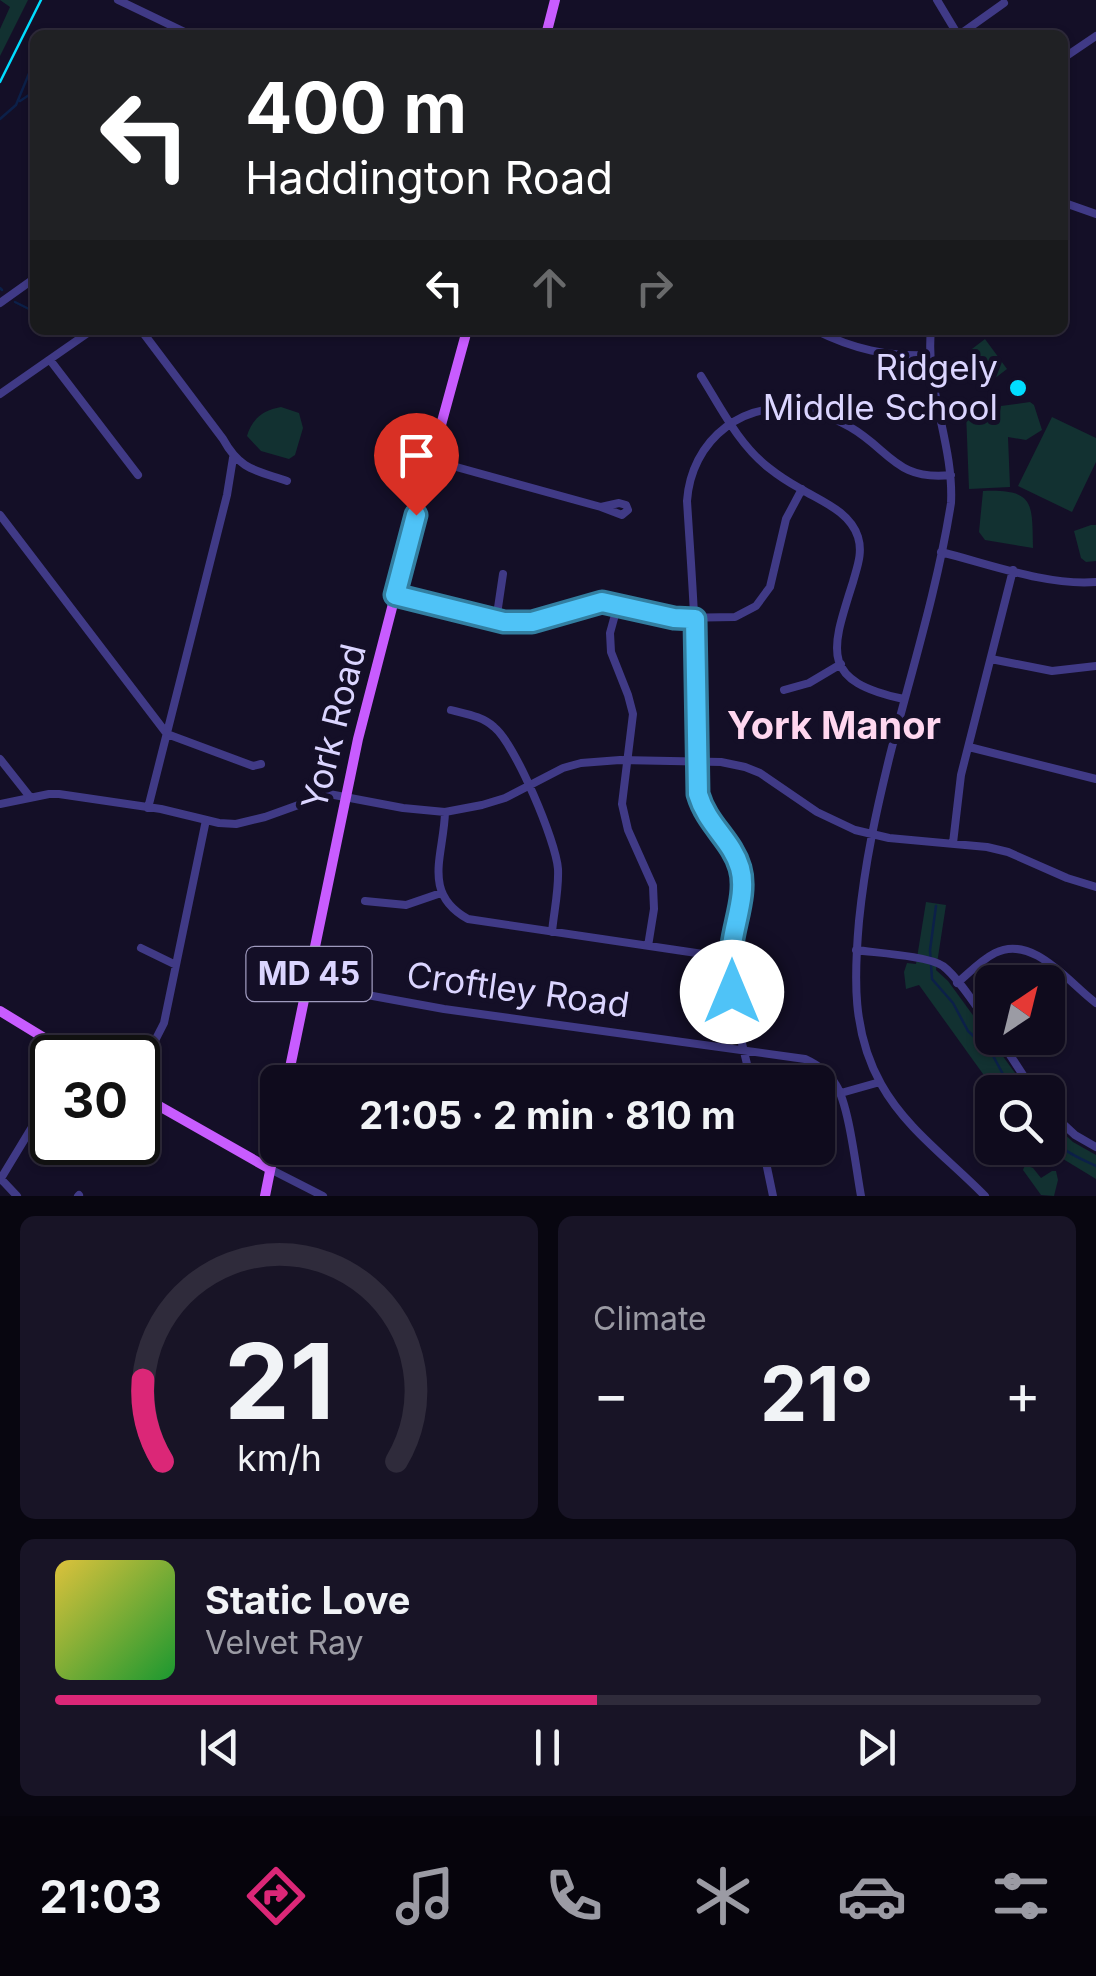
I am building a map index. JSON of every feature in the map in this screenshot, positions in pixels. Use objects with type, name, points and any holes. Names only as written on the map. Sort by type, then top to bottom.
[{"type":"main road","points":[[547,30],[555,0]]},
{"type":"main road","name":"York Road","points":[[290,1065],[345,797],[466,335]]},
{"type":"main road","points":[[0,1011],[39,1035]]},
{"type":"main road","points":[[160,1106],[270,1169]]},
{"type":"main road","points":[[265,1196],[271,1165]]},
{"type":"street","points":[[118,0],[181,30]]},
{"type":"street","points":[[937,0],[955,30]]},
{"type":"street","points":[[965,30],[1004,2]]},
{"type":"street","points":[[1068,55],[1096,36]]},
{"type":"street","points":[[1068,204],[1096,214]]},
{"type":"street","points":[[0,303],[30,282]]},
{"type":"street","points":[[0,394],[85,335]]},
{"type":"street","points":[[145,335],[223,439],[232,458],[228,495],[148,808]]},
{"type":"street","points":[[825,335],[871,352],[930,356]]},
{"type":"street","points":[[932,335],[932,377],[952,475],[951,502],[870,834],[855,976],[858,1021],[880,1082],[910,1124],[984,1196]]},
{"type":"street","points":[[50,360],[138,475]]},
{"type":"street","points":[[701,376],[730,423],[767,467],[848,518],[854,527],[859,560],[837,635],[837,655],[852,680],[866,689],[904,699]]},
{"type":"street","points":[[747,1065],[732,992],[730,958],[742,876],[735,854],[703,810],[698,794],[688,489],[696,465],[702,452],[730,423],[771,407],[806,410],[851,427],[914,473],[952,475]]},
{"type":"street","points":[[232,458],[287,481]]},
{"type":"street","points":[[431,460],[601,507]]},
{"type":"street","points":[[395,595],[496,621],[532,622],[595,602],[666,617],[735,617],[764,598],[774,576],[786,519],[802,489]]},
{"type":"street","points":[[0,514],[167,734],[253,766],[261,764]]},
{"type":"street","points":[[941,552],[1065,582],[1096,582]]},
{"type":"street","points":[[953,844],[958,794],[1013,570]]},
{"type":"street","points":[[496,621],[503,574]]},
{"type":"street","points":[[618,604],[610,643],[632,705],[623,813],[654,894],[648,946]]},
{"type":"street","points":[[991,659],[1052,671],[1096,666]]},
{"type":"street","points":[[784,690],[810,683],[840,664]]},
{"type":"street","points":[[451,710],[481,718],[499,731],[509,744],[547,826],[556,856],[558,886],[552,932]]},
{"type":"street","points":[[969,746],[1096,779]]},
{"type":"street","points":[[0,758],[30,798]]},
{"type":"street","points":[[0,804],[59,794],[173,811],[228,824],[265,817],[329,794],[445,812],[505,798],[563,768],[582,763],[728,763],[769,778],[846,826],[889,838],[1008,852],[1096,887]]},
{"type":"street","points":[[445,812],[438,874],[441,893],[453,909],[468,919],[730,958]]},
{"type":"street","points":[[158,1035],[164,1023],[206,820]]},
{"type":"street","points":[[365,901],[406,905],[441,893]]},
{"type":"street","points":[[141,948],[176,965]]},
{"type":"street","points":[[957,982],[990,956],[1018,948],[1043,959],[1096,1004]]},
{"type":"street","points":[[856,950],[930,961],[945,968],[975,1006]]},
{"type":"street","name":"Croftley Road","points":[[307,984],[444,1009],[805,1059],[830,1077],[840,1094]]},
{"type":"street","points":[[861,1196],[840,1094],[880,1082]]},
{"type":"street","points":[[1065,1125],[1096,1147]]},
{"type":"street","points":[[17,1196],[0,1179],[30,1130]]},
{"type":"street","points":[[766,1165],[773,1196]]},
{"type":"street","points":[[270,1169],[323,1196]]},
{"type":"green space","points":[[0,0],[28,0],[0,56],[0,29],[10,7]]},
{"type":"green space","points":[[985,339],[1007,369],[990,382],[968,352]]},
{"type":"green space","points":[[1030,402],[1042,430],[1026,440],[1008,437],[1010,487],[969,489],[966,412],[1000,411],[1001,406]]},
{"type":"green space","points":[[281,407],[299,413],[303,428],[295,455],[289,459],[261,451],[247,436],[259,416]]},
{"type":"green space","points":[[1052,417],[1096,438],[1096,462],[1072,512],[1018,486]]},
{"type":"green space","points":[[983,491],[1013,493],[1027,502],[1033,548],[985,540],[979,532]]},
{"type":"green space","points":[[1096,525],[1096,561],[1086,562],[1081,558],[1074,531]]},
{"type":"green space","points":[[926,902],[946,905],[936,970],[975,1018],[975,1055],[1002,1055],[1017,1075],[984,1075],[919,985],[906,989],[907,963],[916,964]]},
{"type":"green space","points":[[1065,1135],[1096,1155],[1096,1179],[1065,1160]]},
{"type":"green space","points":[[1025,1165],[1033,1168],[1041,1178],[1056,1171],[1054,1196],[1041,1195],[1023,1170]]},
{"type":"waterway","points":[[0,119],[16,105],[30,71]]},
{"type":"waterway","points":[[20,101],[30,94]]},
{"type":"waterway","points":[[15,302],[30,310]]},
{"type":"waterway","points":[[936,906],[930,950],[932,979],[953,1003],[968,1031],[991,1052],[1003,1075]]},
{"type":"waterway","points":[[1065,1149],[1096,1166]]},
{"type":"tram line","points":[[0,82],[41,0]]},
{"type":"place","name":"Ridgely Middle School","points":[[1018,388]]},
{"type":"district","name":"York Manor","points":[[834,726]]},
{"type":"route","points":[[416,515],[395,595],[504,622],[532,622],[602,602],[695,619],[696,786],[703,810],[735,854],[742,876],[730,958],[732,992]]}]
